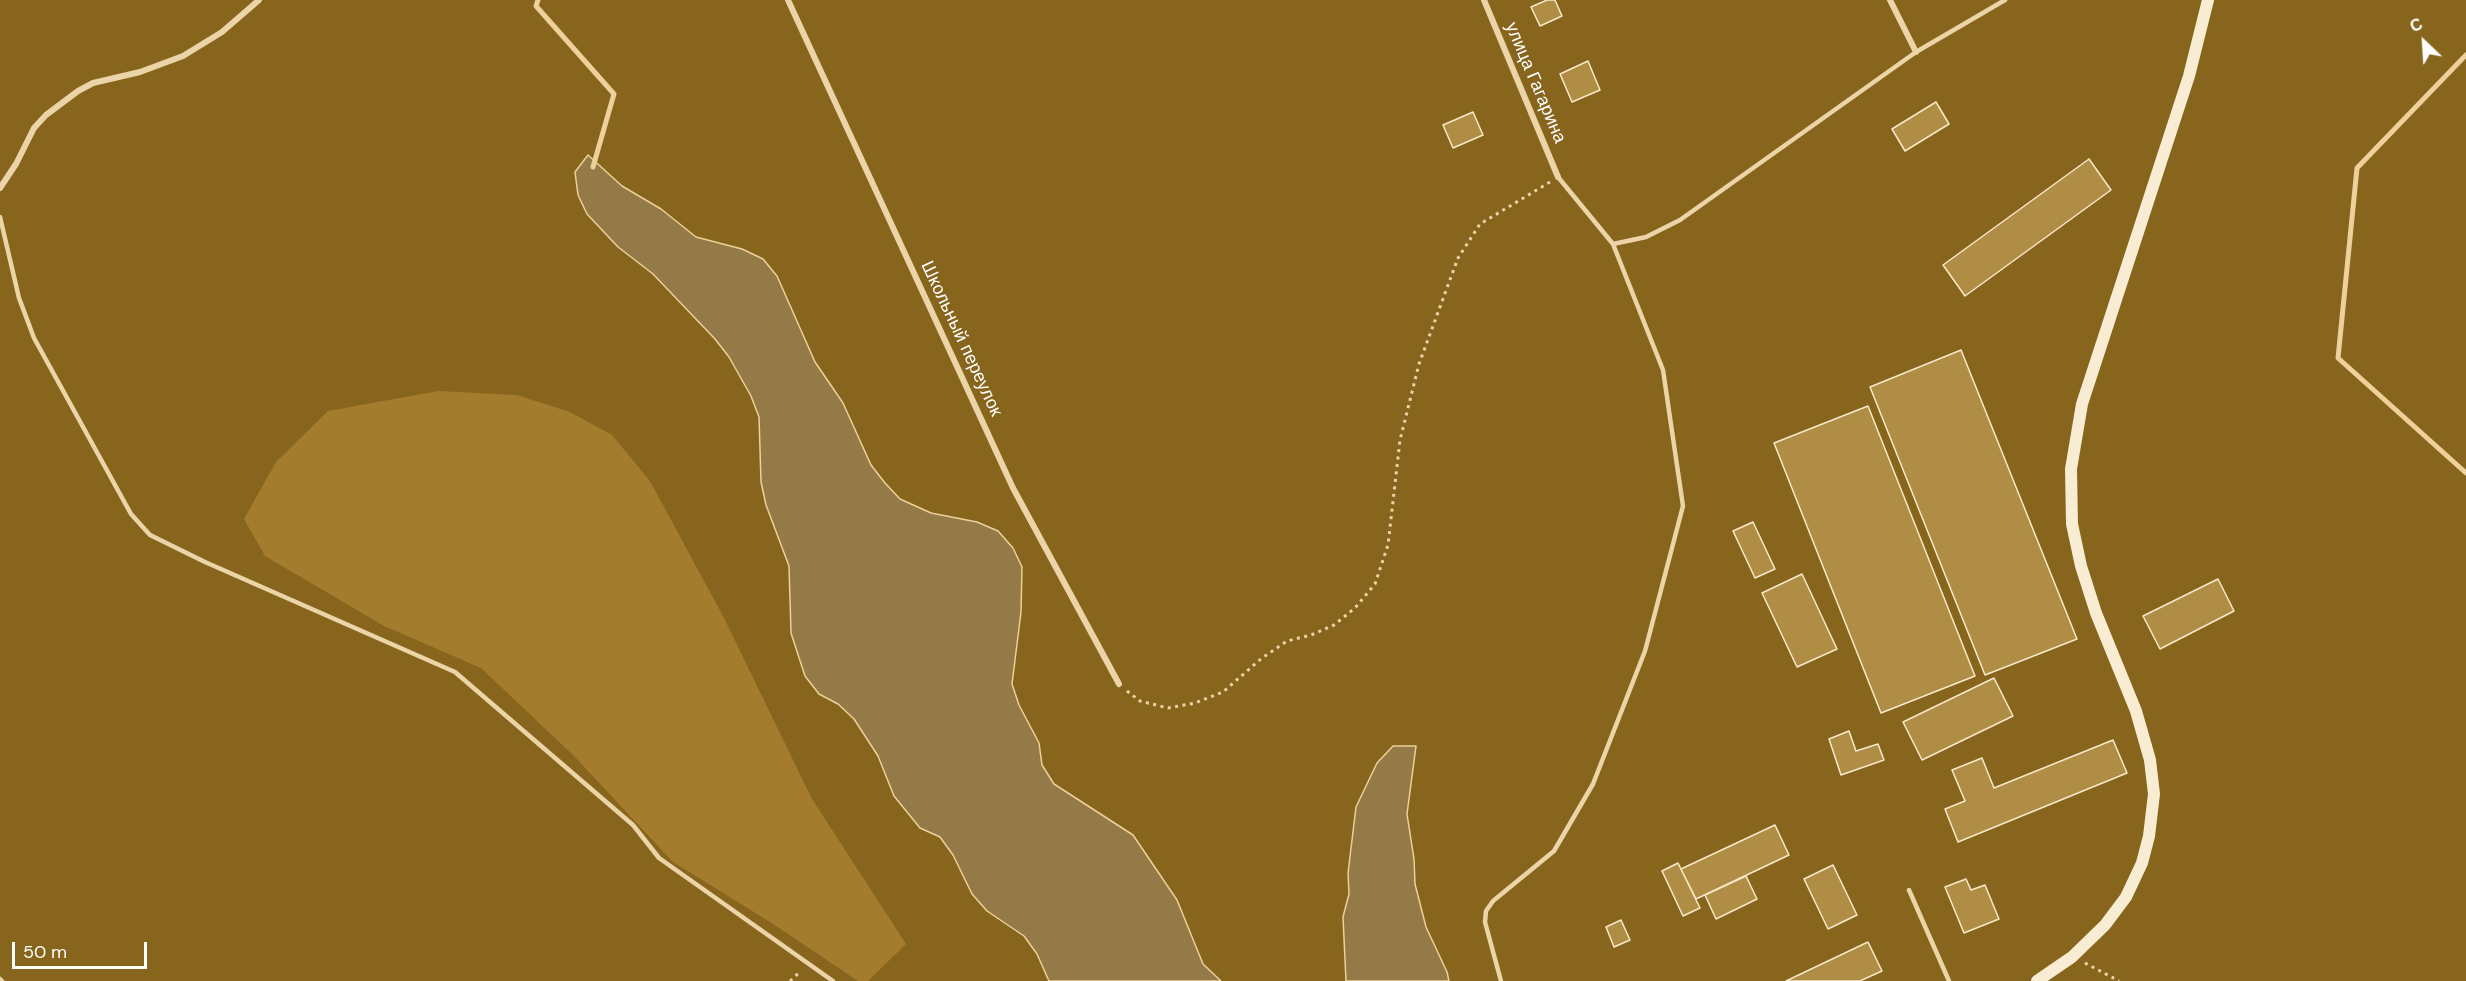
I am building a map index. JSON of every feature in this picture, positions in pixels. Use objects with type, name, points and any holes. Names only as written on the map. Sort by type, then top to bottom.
[{"type":"street","points":[[0,188],[16,164],[34,129],[46,115],[78,91],[93,83],[162,64],[192,51],[222,32],[259,0]]},
{"type":"street","name":"Школьный переулок","points":[[788,0],[1013,488],[1119,684]]},
{"type":"street","name":"улица Гагарина","points":[[1484,0],[1558,177]]},
{"type":"street","points":[[1890,0],[1916,52]]},
{"type":"street","points":[[2037,981],[2072,957],[2104,925],[2126,897],[2142,862],[2149,836],[2154,794],[2150,759],[2136,711],[2096,613],[2081,566],[2072,524],[2071,469],[2082,404],[2189,76],[2208,0]]},
{"type":"lane","points":[[1612,244],[1646,237],[1680,220],[1916,52],[2005,0]]},
{"type":"lane","points":[[1501,981],[1485,922],[1486,911],[1493,901],[1554,851],[1593,784],[1645,651],[1683,506],[1663,370],[1612,244],[1558,177]]},
{"type":"lane","points":[[0,217],[19,298],[34,338],[131,514],[150,535],[205,562],[455,672],[633,825],[659,858],[833,981]]},
{"type":"lane","points":[[1909,890],[1949,981]]},
{"type":"path","points":[[1119,684],[1140,701],[1168,708],[1195,703],[1223,692],[1262,658],[1287,641],[1311,635],[1334,625],[1355,608],[1374,584],[1388,545],[1400,440],[1419,364],[1458,258],[1480,224],[1558,177]]},
{"type":"path","points":[[2072,957],[2098,968],[2119,981]]},
{"type":"shaded area","points":[[588,155],[622,186],[661,209],[696,237],[742,249],[763,259],[777,276],[815,362],[843,403],[871,465],[885,483],[900,499],[931,513],[977,522],[998,531],[1013,548],[1022,567],[1021,612],[1012,684],[1019,705],[1039,743],[1042,765],[1054,784],[1133,835],[1177,900],[1203,964],[1221,981],[1049,981],[1037,954],[1024,936],[987,911],[972,894],[953,855],[940,837],[920,828],[894,796],[878,756],[854,719],[838,704],[819,694],[805,676],[791,633],[789,566],[766,505],[761,482],[759,417],[751,396],[729,357],[715,339],[653,274],[618,247],[587,214],[578,195],[575,172]]},
{"type":"shaded area","points":[[438,391],[517,395],[570,412],[612,435],[650,481],[724,618],[812,799],[906,944],[868,981],[858,981],[770,922],[673,862],[574,756],[481,668],[384,626],[265,556],[244,519],[276,462],[328,411]]},
{"type":"shaded area","points":[[1393,746],[1416,746],[1407,814],[1414,859],[1415,884],[1426,927],[1449,981],[1346,981],[1343,917],[1349,894],[1348,873],[1356,807],[1377,763]]},
{"type":"building","points":[[1547,0],[1555,0],[1562,16],[1540,26],[1531,7]]},
{"type":"building","points":[[1588,61],[1600,90],[1572,102],[1560,74]]},
{"type":"building","points":[[1936,102],[1949,124],[1905,151],[1892,129]]},
{"type":"building","points":[[1473,112],[1483,135],[1453,148],[1443,125]]},
{"type":"building","points":[[2089,159],[2111,190],[1965,296],[1943,265]]},
{"type":"building","points":[[1961,350],[2077,639],[1985,675],[1870,387]]},
{"type":"building","points":[[1868,406],[1975,676],[1881,713],[1774,443]]},
{"type":"building","points":[[1753,522],[1775,569],[1755,578],[1733,531]]},
{"type":"building","points":[[1802,574],[1837,649],[1797,667],[1762,593]]},
{"type":"building","points":[[2218,579],[2234,611],[2160,649],[2143,616]]},
{"type":"building","points":[[1994,678],[2013,716],[1922,760],[1903,722]]},
{"type":"building","points":[[1849,731],[1856,751],[1878,744],[1884,760],[1841,775],[1829,739]]},
{"type":"building","points":[[2113,740],[2127,773],[1958,842],[1945,809],[1965,801],[1952,770],[1982,758],[1994,788]]},
{"type":"building","points":[[1775,825],[1789,855],[1696,899],[1681,869]]},
{"type":"building","points":[[1678,863],[1700,908],[1683,916],[1662,871]]},
{"type":"building","points":[[1833,865],[1857,915],[1828,929],[1804,879]]},
{"type":"building","points":[[1746,876],[1757,899],[1716,919],[1705,895]]},
{"type":"building","points":[[1966,879],[1971,890],[1985,885],[1999,919],[1964,933],[1945,887]]},
{"type":"building","points":[[1621,920],[1630,940],[1614,947],[1606,927]]},
{"type":"building","points":[[1868,942],[1882,971],[1860,981],[1786,981]]},
{"type":"waterway","points":[[538,0],[536,6],[614,94],[593,167]]},
{"type":"waterway","points":[[2466,55],[2357,168],[2338,358],[2466,473]]}]
